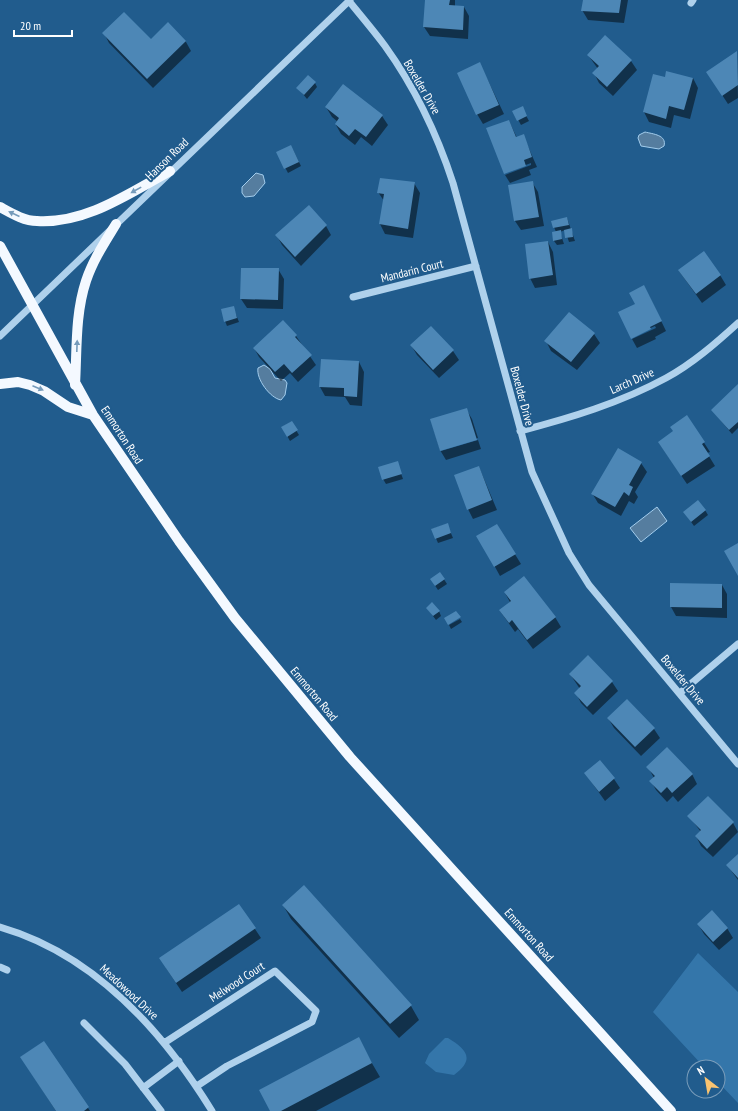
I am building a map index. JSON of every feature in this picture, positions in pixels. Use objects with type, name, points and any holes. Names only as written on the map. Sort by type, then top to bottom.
[{"type":"main road","points":[[0,207],[16,216],[36,221],[75,218],[100,209],[170,171]]},
{"type":"main road","points":[[76,385],[79,306],[86,281],[97,255],[116,224]]},
{"type":"main road","name":"Emmorton Road","points":[[0,246],[93,415],[179,541],[235,618],[350,757],[671,1111]]},
{"type":"main road","points":[[0,384],[18,382],[30,385],[44,391],[68,407],[93,415]]},
{"type":"street","name":"Hanson Road","points":[[0,336],[349,0]]},
{"type":"street","name":"Boxelder Drive","points":[[349,0],[385,46],[414,90],[440,142],[454,183],[532,472],[569,553],[589,585],[738,764]]},
{"type":"street","name":"Mandarin Court","points":[[353,297],[476,266]]},
{"type":"street","name":"Larch Drive","points":[[520,431],[579,416],[666,378],[711,347],[738,323]]},
{"type":"street","points":[[680,693],[738,644]]},
{"type":"street","name":"Meadowood Drive","points":[[0,927],[24,934],[46,944],[91,972],[115,991],[137,1012],[179,1061],[197,1086],[212,1111]]},
{"type":"street","name":"Melwood Court","points":[[164,1043],[275,971],[316,1012],[312,1022],[227,1066],[197,1086]]},
{"type":"street","points":[[84,1023],[125,1064],[161,1111]]},
{"type":"street","points":[[143,1088],[179,1061]]},
{"type":"shaded area","points":[[645,132],[661,137],[664,142],[664,146],[659,149],[641,146],[638,138],[639,135]]},
{"type":"shaded area","points":[[256,173],[263,175],[265,183],[254,196],[245,197],[242,193],[242,187]]},
{"type":"shaded area","points":[[264,365],[270,369],[275,378],[285,380],[287,383],[285,395],[281,400],[272,396],[261,382],[258,368]]},
{"type":"shaded area","points":[[657,507],[667,521],[641,542],[630,528]]},
{"type":"shaded area","points":[[698,953],[738,992],[738,1103],[726,1090],[726,1059],[697,1059],[653,1012]]},
{"type":"shaded area","points":[[445,1038],[448,1038],[460,1046],[464,1050],[467,1059],[461,1069],[454,1075],[436,1072],[425,1063],[429,1054]]},
{"type":"building","points":[[425,0],[450,0],[449,5],[464,6],[463,30],[423,27]]},
{"type":"building","points":[[583,0],[621,0],[619,13],[581,11]]},
{"type":"building","points":[[124,12],[151,39],[168,22],[186,41],[147,79],[102,33]]},
{"type":"building","points":[[605,35],[632,60],[607,87],[592,73],[599,66],[587,55]]},
{"type":"building","points":[[737,51],[738,85],[722,96],[706,72]]},
{"type":"building","points":[[480,62],[499,105],[476,115],[457,73]]},
{"type":"building","points":[[666,71],[693,78],[684,110],[669,106],[666,119],[643,112],[653,74],[665,77]]},
{"type":"building","points":[[308,75],[316,82],[304,95],[296,88]]},
{"type":"building","points":[[343,84],[383,115],[366,137],[355,129],[349,136],[335,124],[339,118],[325,107]]},
{"type":"building","points":[[523,106],[527,116],[517,121],[512,111]]},
{"type":"building","points":[[509,120],[516,137],[524,134],[532,157],[524,160],[526,166],[504,174],[486,128]]},
{"type":"building","points":[[291,145],[299,162],[284,169],[276,152]]},
{"type":"building","points":[[380,178],[415,182],[408,229],[379,224],[384,194],[377,193]]},
{"type":"building","points":[[533,181],[539,217],[514,221],[508,185]]},
{"type":"building","points":[[309,205],[327,225],[295,257],[275,235]]},
{"type":"building","points":[[567,217],[569,225],[553,228],[551,221]]},
{"type":"building","points":[[572,228],[573,237],[565,238],[564,230]]},
{"type":"building","points":[[561,230],[562,239],[553,241],[552,232]]},
{"type":"building","points":[[548,241],[553,275],[529,279],[525,244]]},
{"type":"building","points":[[704,251],[721,275],[696,294],[678,270]]},
{"type":"building","points":[[241,268],[279,268],[278,300],[240,299]]},
{"type":"building","points":[[644,285],[662,321],[650,327],[651,329],[631,339],[618,312],[635,304],[629,293]]},
{"type":"building","points":[[234,306],[237,318],[224,322],[221,309]]},
{"type":"building","points":[[569,312],[595,333],[571,362],[544,341]]},
{"type":"building","points":[[283,320],[297,335],[295,337],[312,355],[292,373],[284,364],[275,372],[253,348]]},
{"type":"building","points":[[431,326],[454,350],[433,370],[410,345]]},
{"type":"building","points":[[321,359],[359,361],[357,397],[344,396],[344,388],[319,387]]},
{"type":"building","points":[[738,384],[738,422],[729,430],[711,410]]},
{"type":"building","points":[[467,408],[477,440],[440,451],[430,419]]},
{"type":"building","points":[[687,415],[705,442],[702,444],[710,456],[681,476],[658,442],[673,431],[670,427]]},
{"type":"building","points":[[292,421],[298,430],[287,437],[281,427]]},
{"type":"building","points":[[618,448],[642,462],[629,485],[633,487],[629,496],[624,492],[615,507],[591,494]]},
{"type":"building","points":[[398,461],[402,474],[382,480],[378,467]]},
{"type":"building","points":[[479,466],[492,500],[467,510],[454,475]]},
{"type":"building","points":[[698,500],[706,510],[691,522],[683,512]]},
{"type":"building","points":[[448,523],[451,533],[435,539],[431,529]]},
{"type":"building","points":[[497,524],[516,554],[494,567],[476,536]]},
{"type":"building","points":[[738,543],[738,576],[724,551]]},
{"type":"building","points":[[440,572],[445,579],[435,586],[430,579]]},
{"type":"building","points":[[524,576],[556,617],[527,640],[512,620],[509,623],[499,610],[511,601],[504,592]]},
{"type":"building","points":[[670,583],[722,584],[722,608],[670,607]]},
{"type":"building","points":[[432,602],[440,611],[433,616],[426,608]]},
{"type":"building","points":[[456,611],[461,617],[448,625],[444,618]]},
{"type":"building","points":[[588,655],[613,681],[587,707],[574,693],[581,686],[569,674]]},
{"type":"building","points":[[627,699],[655,728],[635,747],[607,718]]},
{"type":"building","points":[[667,747],[693,774],[672,793],[667,787],[661,793],[649,781],[655,776],[646,767]]},
{"type":"building","points":[[600,760],[615,778],[599,792],[584,773]]},
{"type":"building","points":[[708,796],[734,822],[707,849],[695,836],[701,830],[687,816]]},
{"type":"building","points":[[738,854],[738,878],[726,865]]},
{"type":"building","points":[[304,885],[412,1005],[390,1024],[282,905]]},
{"type":"building","points":[[239,904],[256,928],[176,983],[159,958]]},
{"type":"building","points":[[712,910],[728,928],[713,942],[697,924]]},
{"type":"building","points":[[359,1037],[372,1063],[281,1111],[270,1111],[259,1090]]},
{"type":"building","points":[[44,1041],[89,1107],[84,1111],[56,1111],[20,1057]]}]
